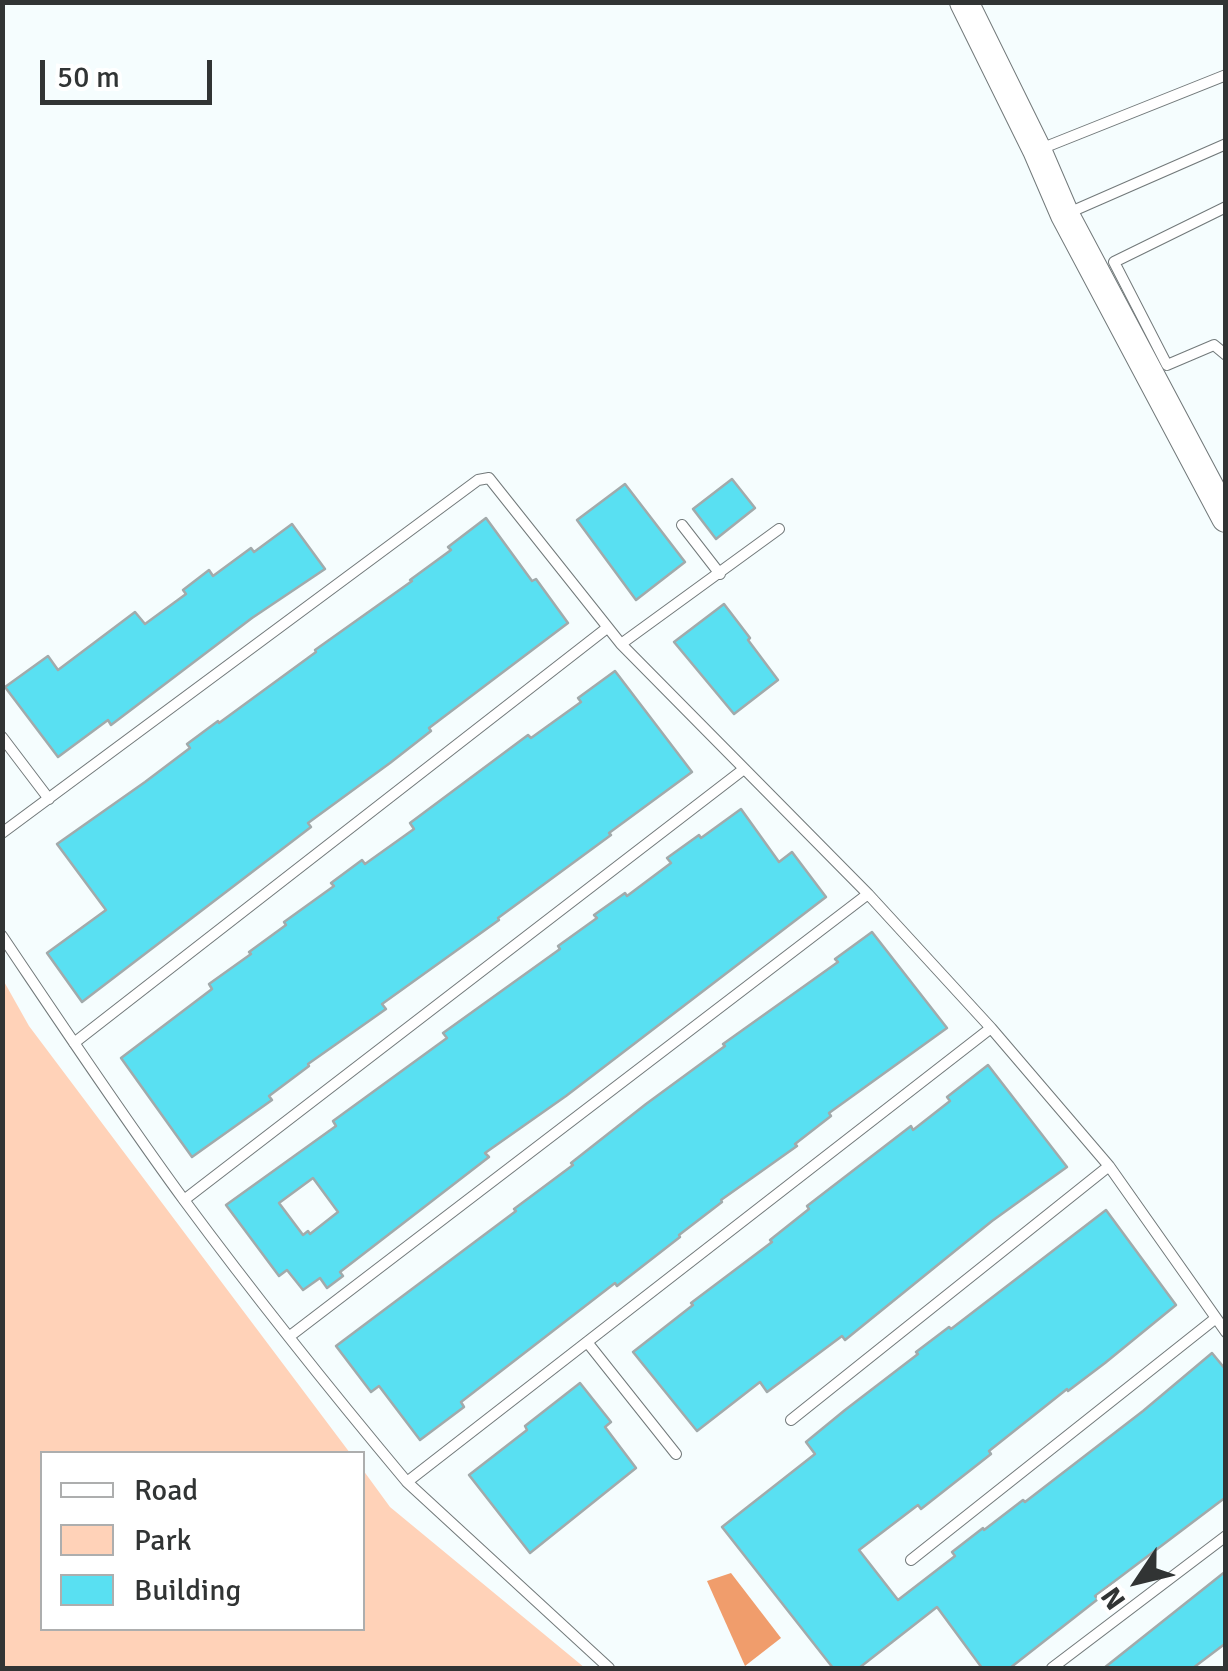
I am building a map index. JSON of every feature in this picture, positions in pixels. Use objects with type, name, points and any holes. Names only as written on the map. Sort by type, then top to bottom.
[{"type":"street","points":[[964,2],[1037,150],[1064,215],[1226,518]]},
{"type":"lane","points":[[1037,150],[1226,75]]},
{"type":"lane","points":[[1064,215],[1226,144]]},
{"type":"lane","points":[[1226,207],[1114,262],[1167,364],[1214,345],[1226,355]]},
{"type":"lane","points":[[2,833],[478,480],[488,478],[621,644],[868,894],[991,1028],[1109,1166],[1226,1332]]},
{"type":"lane","points":[[682,525],[720,574]]},
{"type":"lane","points":[[621,644],[780,529]]},
{"type":"lane","points":[[74,1043],[607,628]]},
{"type":"lane","points":[[2,736],[49,799]]},
{"type":"lane","points":[[184,1200],[744,769]]},
{"type":"lane","points":[[290,1336],[868,894]]},
{"type":"lane","points":[[2,936],[184,1200],[407,1482],[609,1668]]},
{"type":"lane","points":[[407,1482],[991,1028]]},
{"type":"lane","points":[[790,1420],[1109,1166]]},
{"type":"lane","points":[[911,1560],[1216,1318]]},
{"type":"lane","points":[[587,1342],[676,1454]]},
{"type":"lane","points":[[1052,1668],[1226,1536]]},
{"type":"green space","points":[[2,978],[29,1026],[348,1451],[40,1451],[40,1631],[365,1631],[365,1473],[390,1507],[585,1668],[3,1668]]},
{"type":"shaded area","points":[[731,1573],[781,1638],[745,1666],[707,1581]]},
{"type":"building","points":[[732,479],[755,508],[716,539],[693,509]]},
{"type":"building","points":[[625,484],[685,562],[636,600],[577,520]]},
{"type":"building","points":[[486,518],[568,623],[82,1002],[47,953],[106,910],[57,844],[412,581]]},
{"type":"building","points":[[292,524],[325,569],[252,618],[111,725],[108,720],[58,757],[5,687],[48,656],[58,670],[135,612],[145,624],[186,594],[183,590],[209,570],[213,576]]},
{"type":"building","points":[[724,604],[778,680],[734,714],[674,642]]},
{"type":"building","points":[[615,671],[692,772],[382,1004],[386,1009],[308,1064],[269,1096],[272,1100],[192,1157],[121,1058],[212,989],[209,984],[334,886],[331,883],[414,829],[410,823],[528,735],[531,738],[581,702],[578,698]]},
{"type":"building","points":[[741,809],[779,862],[792,852],[826,897],[566,1096],[485,1153],[489,1157],[340,1272],[343,1276],[327,1288],[320,1278],[303,1290],[287,1270],[279,1276],[226,1205],[336,1126],[333,1121],[447,1038],[443,1033],[560,949],[558,946],[597,918],[594,915],[671,863],[667,858],[699,835],[701,838]],"holes":[[[313,1178],[338,1212],[310,1234],[308,1231],[303,1235],[279,1203]]]},
{"type":"building","points":[[872,932],[947,1028],[829,1113],[831,1116],[797,1146],[721,1200],[617,1286],[615,1283],[461,1402],[464,1407],[420,1440],[379,1386],[371,1392],[336,1346],[516,1211],[646,1104],[838,962],[835,959]]},
{"type":"building","points":[[988,1065],[1067,1167],[992,1221],[845,1340],[842,1336],[767,1392],[760,1382],[697,1431],[633,1352],[772,1242],[809,1209],[807,1206],[911,1126],[913,1130]]},
{"type":"building","points":[[1106,1210],[1176,1305],[921,1509],[918,1505],[859,1550],[898,1600],[955,1556],[952,1552],[1025,1502],[1212,1353],[1226,1370],[1226,1497],[1095,1596],[1098,1599],[1010,1668],[982,1668],[937,1607],[859,1668],[833,1668],[722,1527],[815,1454],[806,1442],[916,1352]]},
{"type":"building","points":[[580,1383],[611,1422],[605,1427],[636,1468],[530,1553],[469,1475]]},
{"type":"building","points":[[1226,1571],[1226,1643],[1193,1668],[1104,1668]]}]
